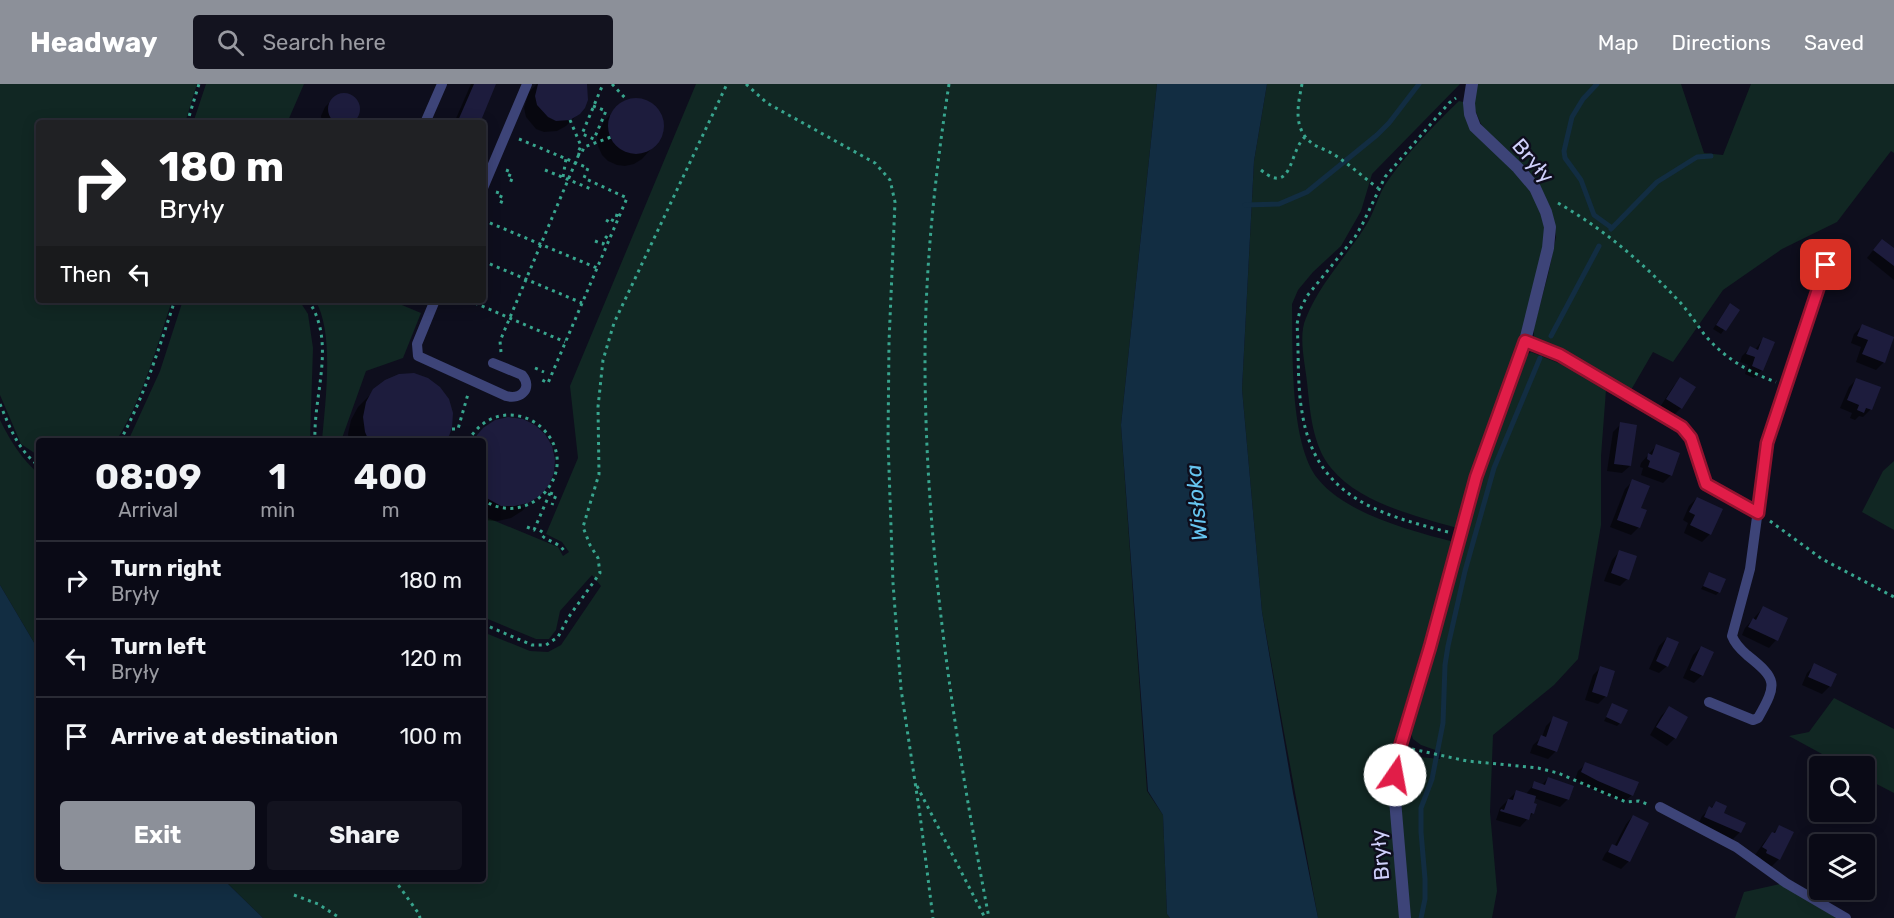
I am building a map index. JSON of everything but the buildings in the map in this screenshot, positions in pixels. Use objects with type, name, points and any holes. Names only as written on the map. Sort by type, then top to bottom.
[{"type":"street","name":"Bryły","points":[[1405,918],[1394,788],[1400,747],[1476,477],[1525,341],[1548,248],[1550,227],[1538,193],[1518,168],[1475,127],[1470,114],[1471,90]]},
{"type":"street","points":[[1525,341],[1560,355],[1682,427],[1691,438],[1706,484],[1758,513]]},
{"type":"lane","points":[[426,120],[442,84]]},
{"type":"lane","points":[[486,181],[527,84]]},
{"type":"lane","points":[[1709,702],[1753,720],[1758,718],[1770,690],[1772,682],[1770,675],[1741,650],[1732,636],[1749,569],[1767,443],[1826,265]]},
{"type":"lane","points":[[434,303],[417,344],[418,356],[506,396],[515,398],[520,396],[526,386],[525,378],[493,363]]},
{"type":"lane","points":[[1660,807],[1736,847],[1786,883],[1846,918]]},
{"type":"path","points":[[188,120],[199,84]]},
{"type":"path","points":[[593,106],[606,111],[594,139],[582,134],[593,106],[603,84]]},
{"type":"path","points":[[612,84],[627,100]]},
{"type":"path","points":[[486,625],[532,645],[546,645],[558,637],[568,618],[600,573],[598,558],[583,527],[599,474],[598,407],[603,360],[614,323],[727,84]]},
{"type":"path","points":[[746,84],[767,104],[875,163],[890,180],[893,190],[895,202],[894,254],[889,342],[888,430],[893,571],[901,689],[933,918]]},
{"type":"path","points":[[949,84],[933,198],[925,358],[926,438],[935,559],[964,790],[987,918]]},
{"type":"path","points":[[1302,84],[1298,119],[1305,137],[1378,188]]},
{"type":"path","points":[[1460,536],[1403,521],[1380,512],[1330,479],[1310,444],[1302,413],[1297,324],[1300,310],[1307,296],[1355,237],[1385,177],[1449,103],[1471,90]]},
{"type":"path","points":[[570,120],[581,146],[577,154],[579,154]]},
{"type":"path","points":[[511,136],[588,168],[581,184]]},
{"type":"path","points":[[501,352],[500,341],[573,162],[579,154],[581,155],[584,147],[611,137]]},
{"type":"path","points":[[1261,170],[1274,178],[1282,178],[1288,172],[1299,142],[1305,137]]},
{"type":"path","points":[[563,177],[566,159]]},
{"type":"path","points":[[546,170],[591,189]]},
{"type":"path","points":[[510,174],[508,179],[513,181]]},
{"type":"path","points":[[539,379],[548,382],[580,302],[627,198],[584,178]]},
{"type":"path","points":[[1538,193],[1576,213],[1622,247],[1677,299],[1706,336],[1733,360],[1746,370],[1785,385]]},
{"type":"path","points":[[501,196],[499,201],[506,204]]},
{"type":"path","points":[[606,220],[611,223],[615,215],[619,216]]},
{"type":"path","points":[[486,221],[597,268]]},
{"type":"path","points":[[595,241],[603,244],[606,237],[609,239]]},
{"type":"path","points":[[486,262],[580,302]]},
{"type":"path","points":[[122,438],[153,367],[174,303]]},
{"type":"path","points":[[310,303],[322,330],[323,357],[315,438]]},
{"type":"path","points":[[475,303],[565,342]]},
{"type":"path","points":[[452,429],[458,429],[461,412],[471,388]]},
{"type":"path","points":[[0,404],[17,444],[36,464]]},
{"type":"path","points":[[522,410],[523,418]]},
{"type":"path","points":[[470,438],[477,428],[489,420],[509,415],[523,418],[543,428],[555,447],[556,470],[534,530]]},
{"type":"path","points":[[549,492],[556,495],[552,505]]},
{"type":"path","points":[[486,502],[497,507],[518,508],[531,504],[549,492]]},
{"type":"path","points":[[1758,513],[1822,559],[1894,597]]},
{"type":"path","points":[[527,527],[541,531],[544,538],[559,544],[565,552]]},
{"type":"path","points":[[1429,753],[1538,768],[1558,773],[1626,802],[1639,801],[1660,807]]},
{"type":"path","points":[[915,782],[987,918]]},
{"type":"path","points":[[396,882],[420,918]]},
{"type":"path","points":[[294,895],[318,904],[340,918]]},
{"type":"green space","points":[[0,84],[197,84],[186,120],[36,120],[36,303],[171,303],[141,391],[118,438],[36,438],[36,454],[21,444],[0,395]]},
{"type":"green space","points":[[206,84],[304,84],[288,120],[194,120]]},
{"type":"green space","points":[[696,84],[1157,84],[1121,425],[1147,791],[1163,815],[1167,914],[1170,918],[263,918],[226,882],[486,882],[486,633],[530,651],[548,652],[561,645],[601,586],[592,575],[560,611],[556,630],[549,639],[536,639],[486,618],[486,517],[558,547],[563,556],[569,552],[562,542],[546,534],[578,458],[570,386]]},
{"type":"green space","points":[[1267,84],[1460,84],[1372,174],[1361,211],[1341,246],[1313,272],[1298,290],[1292,304],[1293,370],[1297,420],[1309,463],[1318,479],[1345,502],[1381,520],[1454,542],[1388,762],[1400,918],[1318,918],[1262,612],[1242,389],[1254,161]]},
{"type":"green space","points":[[1475,84],[1681,84],[1704,153],[1723,155],[1751,84],[1894,84],[1894,153],[1891,151],[1837,222],[1782,249],[1723,290],[1673,362],[1653,352],[1631,390],[1534,337],[1534,327],[1556,237],[1553,217],[1481,124],[1475,110]]},
{"type":"green space","points":[[1459,101],[1463,102],[1530,190],[1541,209],[1545,226],[1545,245],[1530,306],[1500,399],[1477,454],[1457,528],[1406,513],[1372,499],[1343,480],[1331,468],[1320,449],[1313,427],[1302,333],[1311,306],[1365,227],[1385,184],[1414,148]]},
{"type":"green space","points":[[182,303],[301,303],[308,314],[313,348],[310,438],[129,438],[160,371]]},
{"type":"green space","points":[[316,303],[397,303],[421,313],[403,358],[366,371],[342,438],[322,438],[327,349],[321,314]]},
{"type":"green space","points":[[1531,352],[1566,366],[1606,390],[1601,456],[1601,525],[1578,659],[1554,685],[1493,735],[1490,812],[1497,891],[1492,918],[1410,918],[1399,802],[1400,768],[1409,756],[1440,759],[1441,752],[1421,745],[1413,739],[1411,733],[1417,704],[1455,579],[1484,467],[1527,355]]},
{"type":"green space","points":[[0,420],[17,449],[36,471],[36,646],[0,585]]},
{"type":"green space","points":[[1894,461],[1894,530],[1862,512],[1883,471]]},
{"type":"green space","points":[[1834,698],[1894,729],[1894,793],[1875,783],[1875,756],[1826,756],[1789,736],[1809,732]]},
{"type":"green space","points":[[1780,884],[1837,918],[1735,918],[1744,892]]},
{"type":"water","name":"Wisłoka","points":[[1157,84],[1267,84],[1254,161],[1242,389],[1262,612],[1293,793],[1318,918],[1170,918],[1167,914],[1163,815],[1148,791],[1121,425]]},
{"type":"water","points":[[0,585],[36,646],[36,882],[226,882],[263,918],[0,918]]},
{"type":"waterway","points":[[1245,205],[1279,204],[1307,192],[1377,135],[1419,84]]},
{"type":"waterway","points":[[1597,84],[1583,99],[1572,117],[1564,151],[1565,158],[1581,180],[1594,215],[1612,228]]},
{"type":"waterway","points":[[1611,229],[1657,182],[1697,157],[1711,156]]},
{"type":"waterway","points":[[1551,336],[1599,246]]},
{"type":"waterway","points":[[1421,918],[1425,899],[1421,808],[1432,779],[1443,723],[1448,646],[1465,571],[1494,468],[1540,358]]},
{"type":"route","points":[[1395,775],[1400,747],[1476,477],[1525,341],[1560,355],[1682,427],[1691,438],[1706,484],[1713,490],[1758,513],[1767,443],[1826,265]]}]
